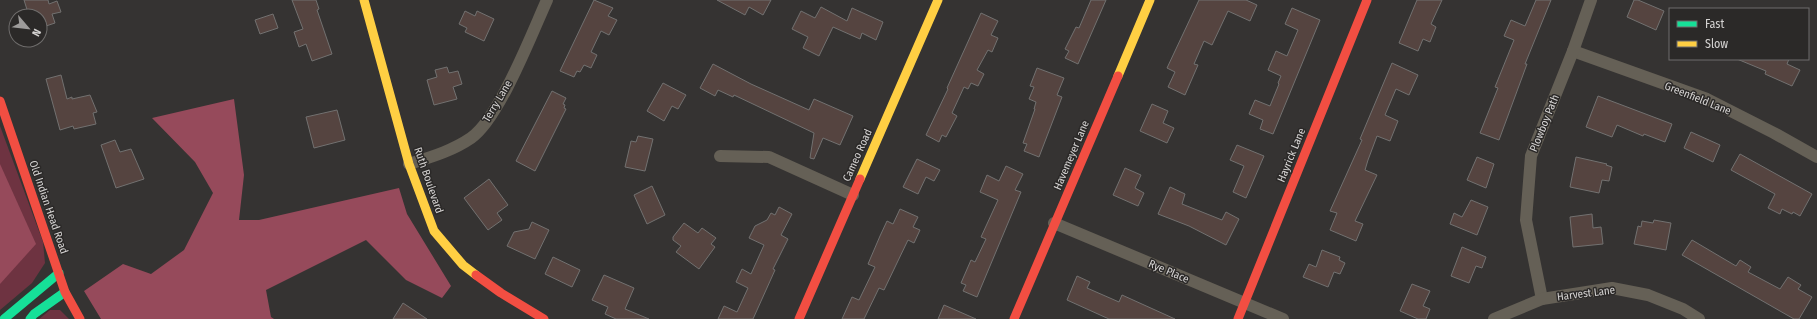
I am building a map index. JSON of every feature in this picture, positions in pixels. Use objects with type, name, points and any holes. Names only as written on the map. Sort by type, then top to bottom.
[{"type":"main road","name":"Ruth Boulevard","points":[[364,0],[409,164],[434,231],[463,265],[501,293],[544,319]]},
{"type":"main road","name":"Cameo Road","points":[[799,319],[938,0]]},
{"type":"main road","name":"Havemeyer Lane","points":[[1014,319],[1150,0]]},
{"type":"main road","name":"Hayrick Lane","points":[[1238,319],[1367,0]]},
{"type":"main road","name":"Old Indian Head Road","points":[[0,101],[65,292],[80,319]]},
{"type":"main road","points":[[4,319],[59,273]]},
{"type":"main road","points":[[30,319],[34,314],[65,292]]},
{"type":"street","name":"Terry Lane","points":[[409,164],[449,151],[472,138],[489,119],[513,74],[547,0]]},
{"type":"street","name":"Plowboy Path","points":[[1542,299],[1526,220],[1531,156],[1573,51],[1591,0]]},
{"type":"street","name":"Greenfield Lane","points":[[1573,51],[1707,99],[1817,157]]},
{"type":"street","points":[[720,156],[769,156],[853,195]]},
{"type":"street","name":"Rye Place","points":[[1054,223],[1283,319]]},
{"type":"street","name":"Harvest Lane","points":[[1494,319],[1542,299],[1612,288],[1648,295],[1682,309],[1699,319]]},
{"type":"shaded area","points":[[234,99],[244,175],[239,220],[259,220],[399,188],[407,214],[451,286],[442,298],[406,280],[366,240],[266,290],[271,317],[274,319],[101,319],[84,291],[123,264],[151,274],[184,250],[213,193],[195,162],[152,118]]},
{"type":"shaded area","points":[[0,126],[43,242],[45,263],[32,283],[0,310]]},
{"type":"shaded area","points":[[0,164],[36,244],[0,284]]},
{"type":"shaded area","points":[[50,310],[60,310],[69,319],[39,319]]},
{"type":"building","points":[[24,0],[48,0],[49,4],[57,1],[61,12],[52,14],[55,23],[48,25],[48,8],[26,8]]},
{"type":"building","points":[[292,0],[316,0],[319,9],[317,10],[332,54],[312,61],[306,44],[299,47],[294,32],[303,29]]},
{"type":"building","points":[[594,0],[613,8],[608,16],[617,20],[609,35],[601,31],[591,52],[597,55],[591,68],[584,65],[580,72],[577,71],[574,77],[560,71]]},
{"type":"building","points":[[717,0],[771,0],[763,15],[749,7],[745,15]]},
{"type":"building","points":[[1091,0],[1106,0],[1078,64],[1065,58],[1069,51],[1065,49],[1076,27],[1079,28]]},
{"type":"building","points":[[1199,0],[1246,0],[1257,5],[1250,21],[1228,11],[1212,45],[1204,41],[1194,64],[1198,65],[1185,95],[1168,87],[1175,72],[1167,68]]},
{"type":"building","points":[[1417,0],[1442,0],[1431,24],[1436,27],[1430,42],[1423,39],[1418,51],[1399,43]]},
{"type":"building","points":[[1536,0],[1551,0],[1525,64],[1527,64],[1499,140],[1480,133],[1498,88],[1495,87],[1514,40],[1504,36],[1511,20],[1525,26]]},
{"type":"building","points":[[1634,0],[1638,0],[1664,11],[1656,30],[1627,17]]},
{"type":"building","points":[[821,7],[847,21],[852,8],[883,22],[876,40],[862,33],[860,39],[833,27],[819,56],[803,48],[808,37],[792,29],[801,11],[815,18]]},
{"type":"building","points":[[1292,8],[1320,20],[1273,134],[1260,129],[1263,120],[1249,114],[1255,100],[1270,106],[1279,84],[1278,83],[1281,76],[1268,70],[1276,51],[1287,56],[1298,30],[1285,24]]},
{"type":"building","points":[[465,11],[475,16],[477,11],[494,19],[484,41],[465,32],[467,28],[459,24]]},
{"type":"building","points":[[981,13],[998,21],[991,35],[998,38],[992,52],[988,50],[977,70],[984,74],[978,86],[971,83],[968,89],[964,87],[952,113],[957,116],[946,137],[942,135],[939,142],[926,135]]},
{"type":"building","points":[[273,14],[278,28],[260,34],[255,20]]},
{"type":"building","points":[[1739,60],[1789,60],[1787,64],[1800,70],[1792,86],[1765,74],[1766,71]]},
{"type":"building","points":[[1392,63],[1418,75],[1409,95],[1396,89],[1385,115],[1398,121],[1390,141],[1377,136],[1368,160],[1365,170],[1377,175],[1355,221],[1363,224],[1356,241],[1330,230],[1337,213],[1330,211],[1362,140],[1360,139]]},
{"type":"building","points":[[713,64],[751,84],[809,110],[814,99],[853,116],[840,145],[823,138],[814,159],[810,158],[814,133],[734,95],[733,97],[718,90],[715,96],[700,88]]},
{"type":"building","points":[[447,67],[449,73],[458,71],[462,84],[453,87],[457,99],[434,105],[427,80],[437,77],[435,70]]},
{"type":"building","points":[[1037,68],[1064,78],[1057,95],[1062,97],[1039,157],[1024,151],[1027,144],[1023,143],[1035,109],[1036,102],[1029,99],[1034,87],[1030,86]]},
{"type":"building","points":[[61,75],[67,99],[90,95],[97,112],[93,113],[96,124],[74,129],[73,126],[60,130],[46,79]]},
{"type":"building","points":[[663,83],[686,95],[678,109],[672,106],[664,121],[647,111]]},
{"type":"building","points":[[552,91],[566,98],[563,104],[565,105],[564,108],[566,109],[535,171],[516,161]]},
{"type":"building","points":[[1598,96],[1672,124],[1665,142],[1644,134],[1643,136],[1617,125],[1612,137],[1586,127]]},
{"type":"building","points":[[1152,104],[1168,111],[1163,123],[1174,128],[1167,143],[1140,131]]},
{"type":"building","points":[[337,110],[345,140],[314,148],[306,117]]},
{"type":"building","points":[[1691,132],[1720,145],[1713,162],[1684,148]]},
{"type":"building","points":[[638,136],[653,139],[645,171],[625,167],[631,141],[636,142]]},
{"type":"building","points":[[115,140],[120,152],[131,149],[144,179],[116,188],[101,145]]},
{"type":"building","points":[[1237,145],[1264,156],[1246,198],[1233,192],[1244,166],[1230,160]]},
{"type":"building","points":[[1740,154],[1812,194],[1800,216],[1782,209],[1780,214],[1768,208],[1775,194],[1731,170]]},
{"type":"building","points":[[1477,157],[1494,164],[1486,188],[1467,180]]},
{"type":"building","points":[[1576,157],[1607,164],[1606,165],[1612,167],[1609,181],[1602,180],[1599,193],[1570,187]]},
{"type":"building","points":[[917,159],[940,170],[934,181],[926,177],[918,194],[903,187]]},
{"type":"building","points":[[1006,166],[1023,174],[1015,190],[1021,192],[977,297],[963,291],[966,285],[961,283],[971,260],[975,262],[986,239],[981,237],[998,200],[980,192],[987,175],[999,181]]},
{"type":"building","points":[[1125,168],[1141,175],[1135,188],[1144,193],[1138,206],[1113,195]]},
{"type":"building","points":[[489,179],[508,205],[497,213],[502,220],[488,230],[464,198]]},
{"type":"building","points":[[652,186],[665,215],[647,224],[634,195]]},
{"type":"building","points":[[1170,187],[1185,194],[1182,204],[1222,220],[1226,212],[1239,219],[1226,245],[1189,226],[1158,214]]},
{"type":"building","points":[[1471,200],[1488,207],[1477,235],[1450,224],[1454,213],[1462,217]]},
{"type":"building","points":[[779,207],[792,214],[781,235],[788,239],[773,269],[775,270],[753,319],[718,319],[724,306],[737,312],[748,288],[736,282],[742,269],[751,274],[764,245],[749,238],[755,226],[767,220],[771,213],[775,215]]},
{"type":"building","points":[[900,209],[918,217],[913,227],[920,230],[914,243],[908,240],[884,290],[879,288],[864,319],[842,319],[852,297],[859,300],[875,267],[868,264],[880,236],[887,221],[893,224]]},
{"type":"building","points":[[1592,214],[1593,228],[1601,227],[1603,244],[1573,247],[1570,217]]},
{"type":"building","points":[[1654,220],[1671,223],[1666,250],[1634,244],[1638,226],[1641,227],[1642,221],[1653,223]]},
{"type":"building","points":[[532,222],[549,230],[535,259],[507,246],[514,232],[529,229]]},
{"type":"building","points":[[684,223],[698,233],[702,228],[716,238],[711,244],[715,247],[699,269],[676,252],[681,246],[673,240],[673,237]]},
{"type":"building","points":[[1692,240],[1736,266],[1740,260],[1751,267],[1748,272],[1780,289],[1788,277],[1801,285],[1798,289],[1812,297],[1799,319],[1794,319],[1682,255]]},
{"type":"building","points":[[1462,247],[1486,257],[1482,268],[1476,266],[1469,283],[1451,276]]},
{"type":"building","points":[[1322,250],[1340,257],[1339,260],[1345,263],[1340,274],[1334,272],[1328,287],[1303,277],[1309,264],[1316,267]]},
{"type":"building","points":[[553,257],[580,270],[572,287],[545,274]]},
{"type":"building","points":[[604,275],[634,288],[625,309],[649,319],[616,319],[605,314],[608,307],[592,300]]},
{"type":"building","points":[[1077,276],[1090,282],[1087,288],[1119,302],[1122,295],[1175,319],[1109,319],[1067,300]]},
{"type":"building","points":[[1412,284],[1430,291],[1423,306],[1430,309],[1426,319],[1418,319],[1400,311]]},
{"type":"building","points":[[403,303],[427,319],[393,319]]},
{"type":"building","points":[[944,305],[976,319],[938,319]]},
{"type":"traffic: fast","points":[[4,319],[59,273]]},
{"type":"traffic: fast","points":[[30,319],[34,314],[65,292]]},
{"type":"traffic: slow","points":[[364,0],[409,164],[434,231],[463,265],[476,275]]},
{"type":"traffic: slow","points":[[860,179],[938,0]]},
{"type":"traffic: slow","points":[[1118,76],[1150,0]]},
{"type":"traffic: jam","points":[[1238,319],[1367,0]]},
{"type":"traffic: jam","points":[[1014,319],[1118,76]]},
{"type":"traffic: jam","points":[[0,101],[65,292],[80,319]]},
{"type":"traffic: jam","points":[[799,319],[860,179]]},
{"type":"traffic: jam","points":[[476,275],[501,293],[544,319]]}]
